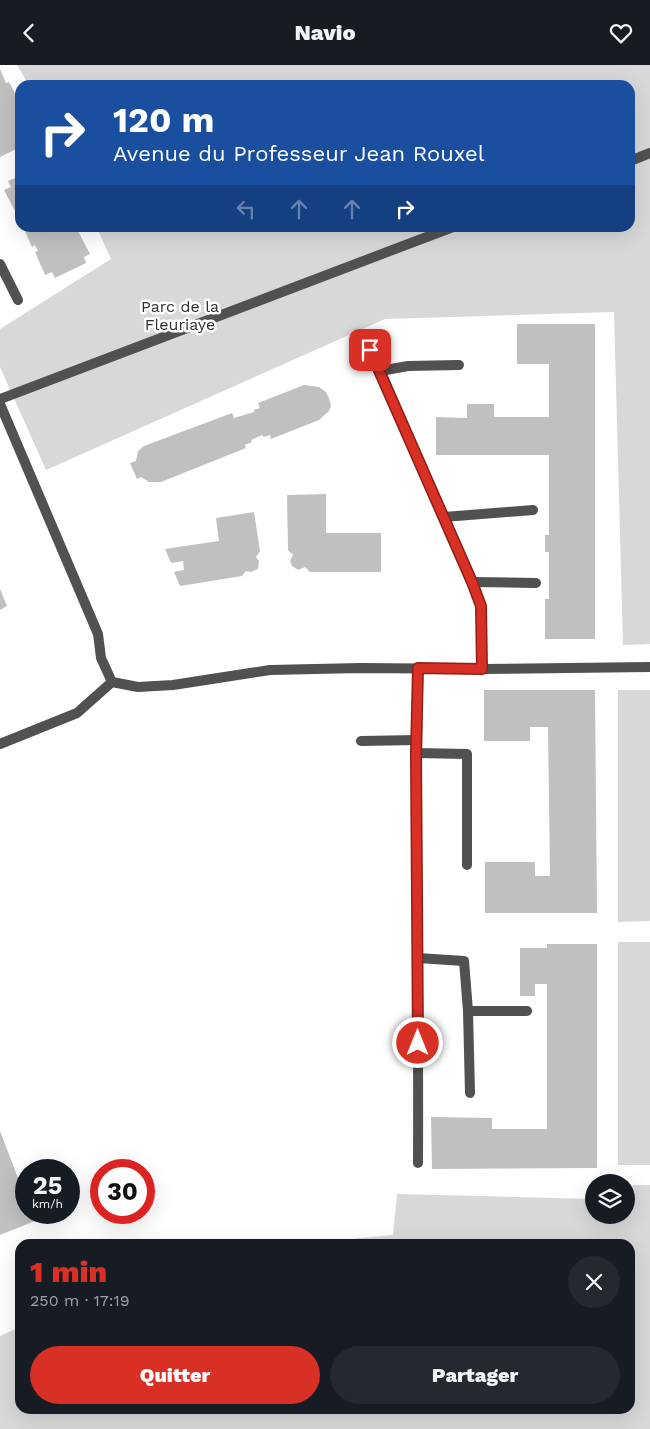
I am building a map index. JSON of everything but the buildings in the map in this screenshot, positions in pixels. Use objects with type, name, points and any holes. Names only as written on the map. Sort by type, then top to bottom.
[{"type":"street","points":[[635,159],[650,153]]},
{"type":"street","points":[[0,399],[439,232]]},
{"type":"street","points":[[0,264],[18,300]]},
{"type":"street","points":[[370,350],[481,606],[482,669]]},
{"type":"street","points":[[380,371],[408,366],[459,365]]},
{"type":"street","points":[[0,404],[98,634],[101,658],[112,683]]},
{"type":"street","points":[[444,517],[533,510]]},
{"type":"street","points":[[472,582],[536,583]]},
{"type":"street","points":[[0,744],[77,713],[112,683],[138,687],[172,685],[270,670],[361,667],[482,669],[650,667]]},
{"type":"street","points":[[418,668],[416,753],[418,1163]]},
{"type":"street","points":[[361,741],[417,740]]},
{"type":"street","points":[[416,753],[467,754],[467,865]]},
{"type":"street","points":[[418,958],[464,961],[468,1011],[470,1093]]},
{"type":"street","points":[[468,1011],[526,1011]]},
{"type":"green space","name":"Parc de la Fleuriaye","points":[[17,65],[650,65],[650,644],[623,645],[614,312],[385,319],[46,470],[0,367],[0,329],[111,259],[99,232],[635,232],[635,80],[26,80]]},
{"type":"green space","points":[[618,690],[650,690],[650,921],[618,922]]},
{"type":"green space","points":[[618,942],[650,942],[650,1165],[618,1165]]},
{"type":"green space","points":[[635,1185],[650,1185],[650,1429],[0,1429],[0,1336],[15,1329],[15,1414],[635,1414],[635,1239],[350,1239],[393,1235],[397,1194],[585,1199],[585,1224],[635,1224]]},
{"type":"route","points":[[370,350],[481,606],[482,669],[418,668],[416,753],[418,1043]]}]
